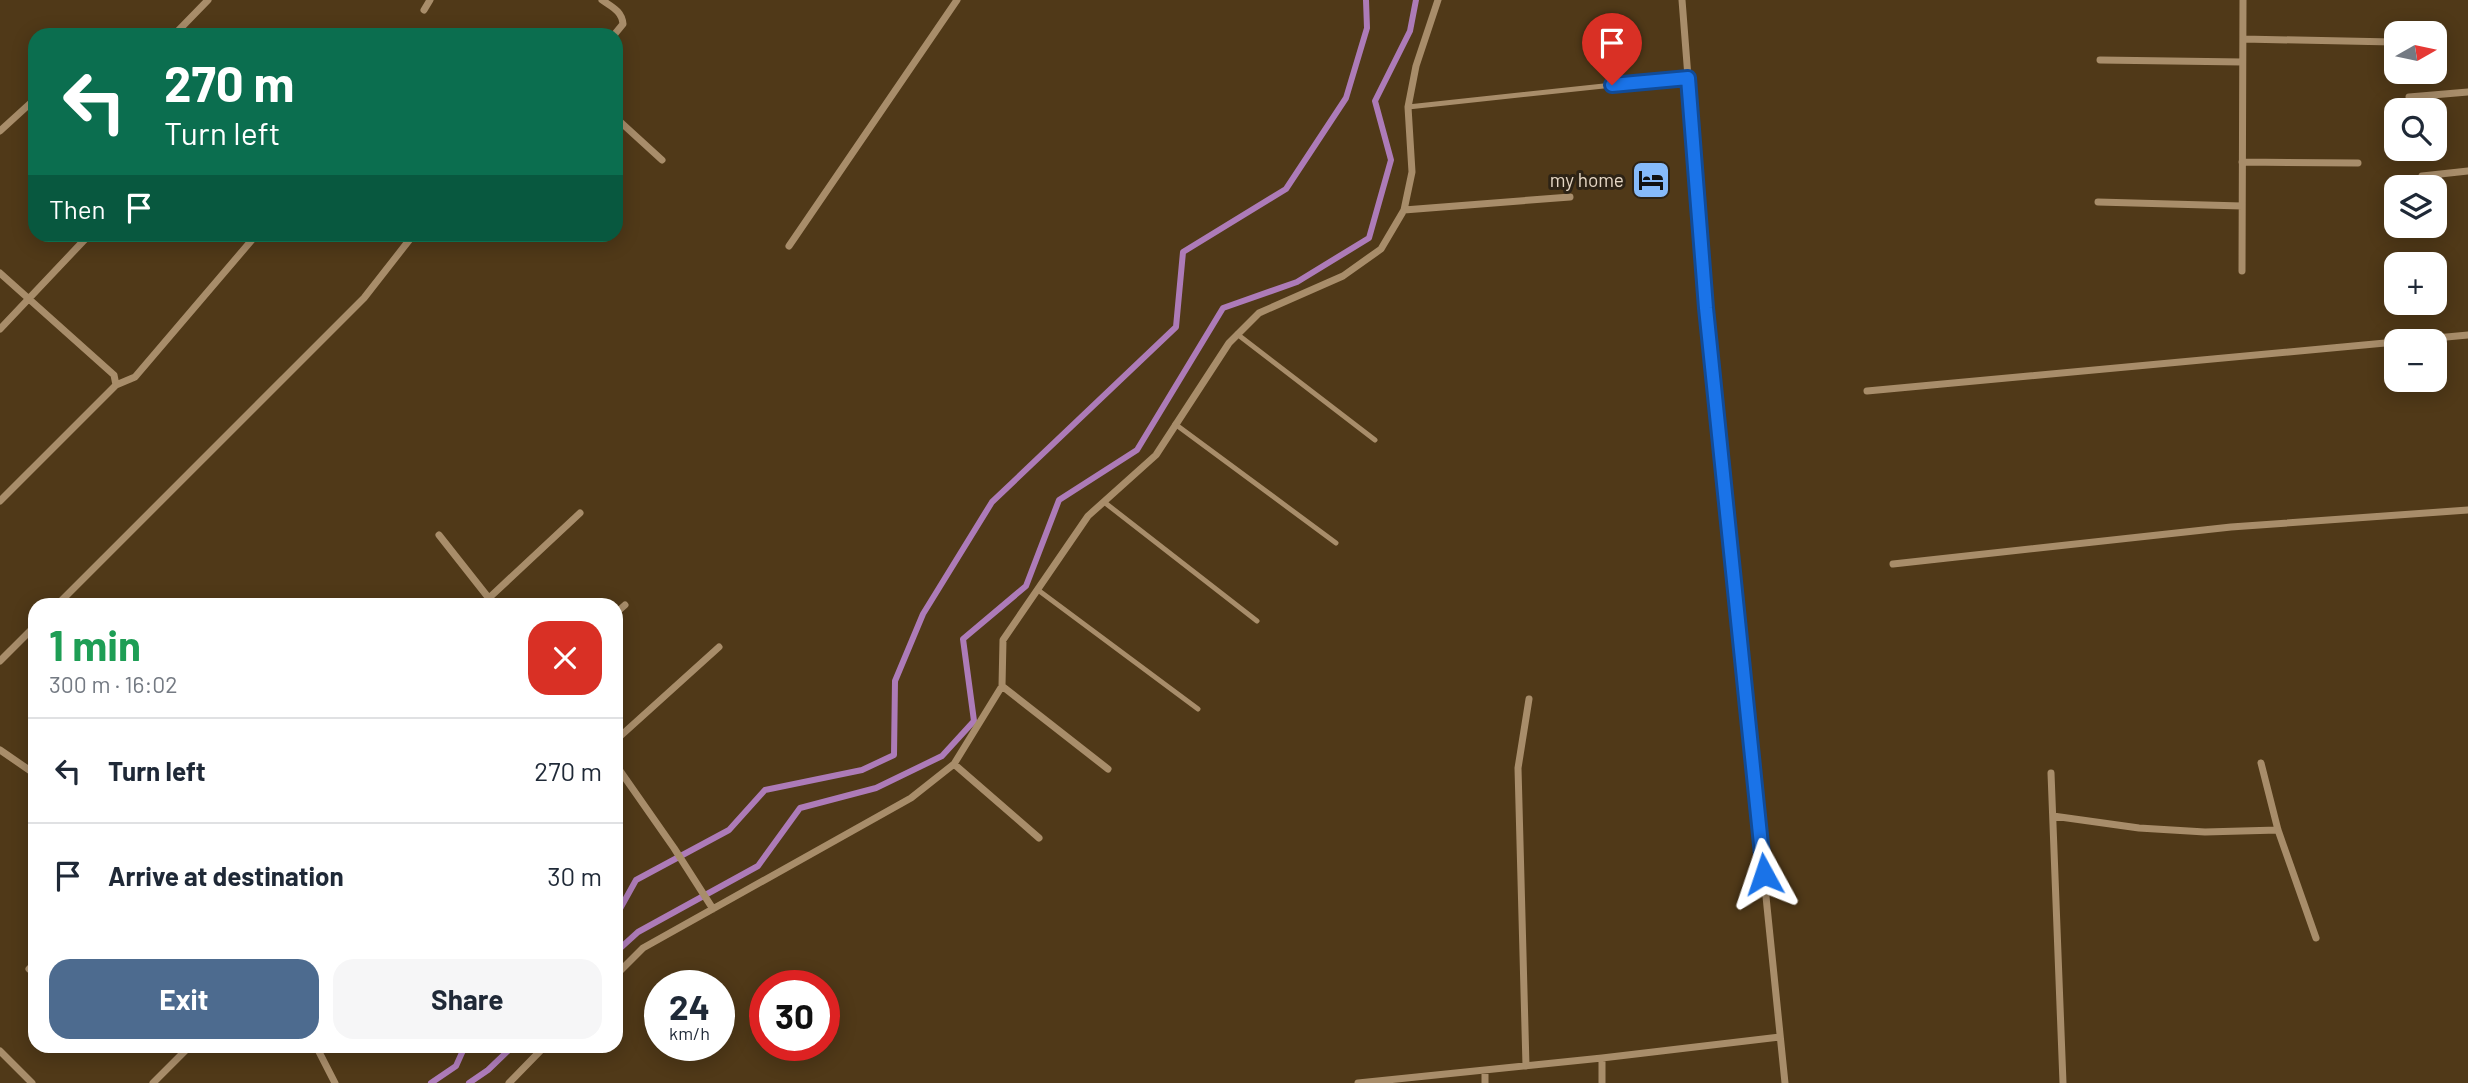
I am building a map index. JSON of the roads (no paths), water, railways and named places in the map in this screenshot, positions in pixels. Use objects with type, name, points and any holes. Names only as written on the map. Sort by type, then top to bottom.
[{"type":"street","points":[[181,28],[208,0]]},
{"type":"street","points":[[424,10],[430,0]]},
{"type":"street","points":[[602,0],[622,17],[623,24],[620,28]]},
{"type":"street","points":[[789,246],[957,0]]},
{"type":"street","points":[[623,968],[643,948],[911,798],[954,764],[1002,686],[1003,640],[1088,516],[1156,454],[1228,343],[1259,313],[1343,275],[1381,249],[1404,210],[1412,172],[1408,107],[1416,66],[1438,0]]},
{"type":"street","points":[[1682,0],[1706,308],[1785,1083]]},
{"type":"street","points":[[2242,271],[2243,0]]},
{"type":"street","points":[[2242,39],[2384,42]]},
{"type":"street","points":[[2100,60],[2242,62]]},
{"type":"street","points":[[2409,97],[2468,92]]},
{"type":"street","points":[[0,131],[28,105]]},
{"type":"street","points":[[623,124],[662,160]]},
{"type":"street","points":[[2242,162],[2358,163]]},
{"type":"street","points":[[2431,175],[2468,171]]},
{"type":"street","points":[[1404,210],[1570,197]]},
{"type":"street","points":[[2098,202],[2242,206]]},
{"type":"street","points":[[0,329],[82,242]]},
{"type":"street","points":[[0,500],[116,385],[135,377],[250,242]]},
{"type":"street","points":[[64,598],[364,298],[408,242]]},
{"type":"street","points":[[0,274],[114,375],[116,385]]},
{"type":"street","points":[[2447,337],[2468,335]]},
{"type":"street","points":[[1867,391],[2384,343]]},
{"type":"street","points":[[1893,564],[2231,527],[2468,510]]},
{"type":"street","points":[[439,535],[489,598],[580,513]]},
{"type":"street","points":[[0,661],[28,633]]},
{"type":"street","points":[[623,734],[719,648]]},
{"type":"street","points":[[1002,686],[1108,769]]},
{"type":"street","points":[[1526,1066],[1518,768],[1529,699]]},
{"type":"street","points":[[0,750],[28,770]]},
{"type":"street","points":[[2261,763],[2278,830],[2316,938]]},
{"type":"street","points":[[954,764],[1039,838]]},
{"type":"street","points":[[2051,773],[2063,1083]]},
{"type":"street","points":[[623,775],[713,909]]},
{"type":"street","points":[[2053,816],[2139,828],[2205,832],[2278,830]]},
{"type":"street","points":[[1358,1083],[1780,1037]]},
{"type":"street","points":[[0,1051],[32,1083]]},
{"type":"street","points":[[153,1083],[183,1053]]},
{"type":"street","points":[[320,1053],[335,1083]]},
{"type":"street","points":[[509,1083],[538,1053]]},
{"type":"street","points":[[1602,1058],[1602,1083]]},
{"type":"street","points":[[1485,1070],[1485,1083]]},
{"type":"lane","points":[[1408,107],[1688,78]]},
{"type":"lane","points":[[1237,334],[1375,440]]},
{"type":"lane","points":[[1175,424],[1336,543]]},
{"type":"lane","points":[[1104,502],[1257,621]]},
{"type":"lane","points":[[1038,590],[1198,709]]},
{"type":"waterway","points":[[623,903],[636,880],[729,830],[765,790],[862,770],[894,755],[895,681],[923,614],[992,502],[1176,327],[1183,252],[1286,189],[1346,98],[1367,28],[1366,0]]},
{"type":"waterway","points":[[623,946],[638,932],[758,866],[800,808],[876,788],[942,756],[974,721],[963,639],[1026,586],[1059,500],[1137,450],[1223,308],[1297,282],[1369,238],[1391,160],[1375,101],[1410,31],[1416,0]]},
{"type":"waterway","points":[[431,1083],[456,1066],[462,1053]]},
{"type":"waterway","points":[[469,1083],[506,1053]]},
{"type":"place","name":"my home","points":[[1651,180]]}]
